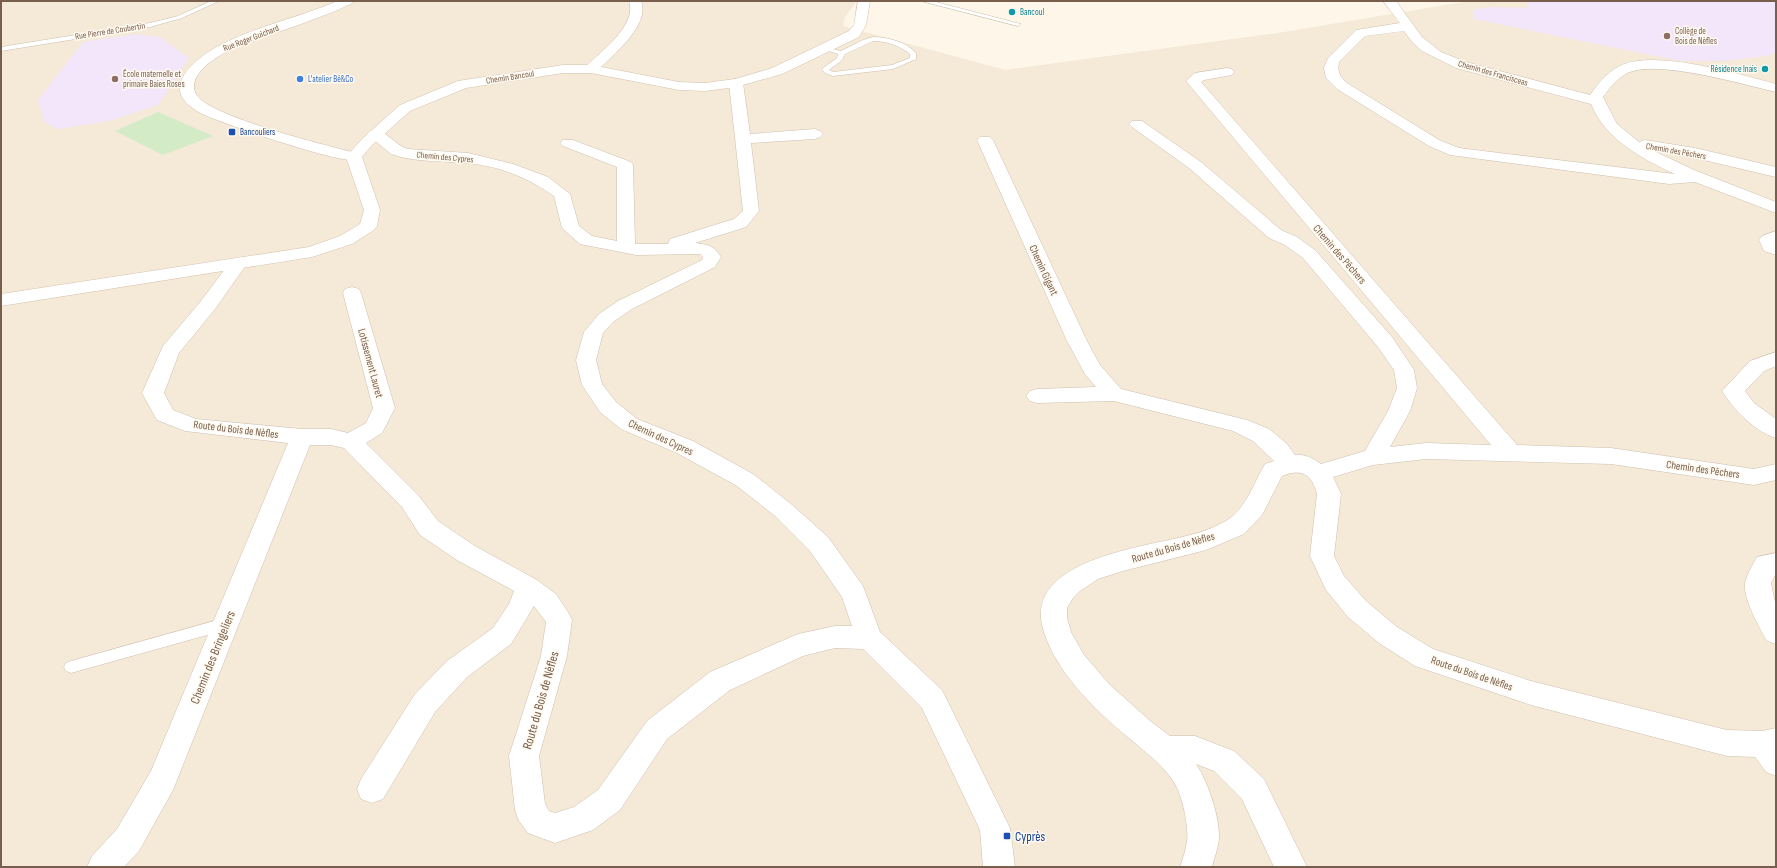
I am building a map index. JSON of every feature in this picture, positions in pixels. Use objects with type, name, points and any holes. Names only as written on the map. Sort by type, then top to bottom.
[{"type":"street","name":"Rue Roger Guichard","points":[[347,1],[325,12],[250,37],[222,49],[200,64],[190,76],[187,90],[191,100],[209,112],[325,150],[354,157]]},
{"type":"street","points":[[591,69],[631,30],[637,6],[634,1]]},
{"type":"street","name":"Chemin Bancoul","points":[[354,157],[375,134],[405,108],[440,92],[463,84],[563,69],[591,69],[680,86],[705,87],[736,83],[777,71],[854,34],[860,25],[862,5],[864,1]]},
{"type":"street","name":"Chemin des Francisceas","points":[[1389,1],[1401,12],[1423,46],[1461,65],[1598,101]]},
{"type":"street","points":[[1409,26],[1361,33],[1333,61],[1331,68],[1334,78],[1342,86],[1434,143],[1456,152],[1483,156],[1669,179],[1700,178]]},
{"type":"street","points":[[1634,145],[1613,128],[1603,114],[1596,97],[1602,86],[1620,71],[1631,67],[1649,65],[1692,70],[1776,88]]},
{"type":"street","name":"Chemin des Pêchers","points":[[1227,72],[1200,76],[1193,82],[1511,453]]},
{"type":"street","name":"Chemin des Cypres","points":[[654,250],[731,226],[747,217],[751,205],[736,83]]},
{"type":"street","points":[[1137,124],[1195,165],[1275,234],[1292,241],[1309,254],[1385,342],[1404,370],[1407,388],[1399,411],[1373,458]]},
{"type":"street","name":"Chemin des Cypres","points":[[375,134],[397,151],[407,154],[468,158],[507,167],[542,180],[562,194],[570,228],[586,240],[626,249],[654,250],[695,248],[706,250],[712,257],[709,263],[702,268],[625,305],[602,323],[594,332],[586,360],[592,385],[608,407],[629,424],[685,447],[745,480],[783,510],[819,544],[854,593],[869,638]]},
{"type":"street","points":[[743,139],[815,134]]},
{"type":"street","name":"Chemin Gigant","points":[[985,140],[1077,341],[1092,369],[1114,394]]},
{"type":"street","points":[[568,143],[625,165],[626,249]]},
{"type":"street","name":"Chemin des Pêchers","points":[[1634,145],[1643,144],[1696,153],[1776,172]]},
{"type":"street","name":"Chemin des Pêchers","points":[[1634,145],[1669,165],[1776,208]]},
{"type":"street","points":[[1,300],[237,265],[312,252],[346,240],[368,226],[372,210],[354,157]]},
{"type":"street","points":[[1776,236],[1768,240],[1770,247],[1776,250]]},
{"type":"street","name":"Route du Bois de Nèfles","points":[[237,265],[208,306],[170,351],[153,393],[165,416],[193,426],[302,437],[331,437],[351,442],[410,501],[429,528],[466,553],[528,587],[547,602],[559,620],[554,656],[524,756],[530,810],[539,822],[555,828],[582,819],[609,800],[657,730],[720,681],[798,646],[836,637],[869,638]]},
{"type":"street","name":"Lotissement Lauret","points":[[351,442],[374,428],[384,408],[352,293]]},
{"type":"street","points":[[1776,359],[1757,366],[1733,391],[1746,408],[1776,430]]},
{"type":"street","points":[[1037,396],[1114,394],[1239,425],[1261,435],[1279,450],[1289,464]]},
{"type":"street","name":"Chemin des Bringeliers","points":[[103,867],[128,840],[162,780],[302,437]]},
{"type":"street","name":"Chemin des Pêchers","points":[[1319,474],[1345,464],[1373,458],[1426,451],[1611,456],[1754,477],[1776,472]]},
{"type":"street","name":"Route du Bois de Nèfles","points":[[1196,867],[1204,840],[1197,796],[1187,774],[1165,750],[1118,712],[1083,673],[1062,643],[1054,617],[1058,597],[1078,577],[1106,565],[1206,539],[1235,527],[1254,510],[1273,470],[1289,464],[1302,463],[1319,474],[1326,484],[1329,494],[1322,556],[1335,583],[1357,610],[1388,635],[1426,658],[1531,693],[1727,743],[1771,749]]},
{"type":"street","points":[[1776,563],[1766,564],[1758,583],[1764,611],[1776,633]]},
{"type":"street","points":[[372,789],[425,703],[457,669],[502,636],[520,609],[528,587]]},
{"type":"street","points":[[869,638],[932,699],[995,828],[999,867]]},
{"type":"street","points":[[1165,750],[1194,750],[1224,761],[1253,789],[1291,867]]},
{"type":"lane","name":"Rue Pierre de Coubertin","points":[[1,49],[150,25],[180,17],[216,1]]},
{"type":"lane","points":[[924,1],[1018,24]]},
{"type":"lane","points":[[825,48],[842,53],[873,39],[898,43],[907,47],[913,53],[913,59],[893,67],[833,74],[827,72],[825,69],[840,59],[842,53]]},
{"type":"lane","points":[[71,667],[226,624]]},
{"type":"shaded area","points":[[1,1],[857,1],[845,17],[843,26],[1005,70],[1284,32],[1469,1],[1776,1],[1776,867],[1,867]]},
{"type":"shaded area","name":"Collège de Bois de Nèfles","points":[[1528,1],[1772,1],[1776,3],[1776,53],[1766,56],[1725,61],[1680,61],[1474,19],[1473,10],[1490,7],[1527,8]]},
{"type":"shaded area","name":"École maternelle et primaire Baies Roses","points":[[136,34],[160,37],[189,58],[158,105],[109,121],[59,129],[44,122],[38,100],[83,42]]},
{"type":"green space","points":[[158,112],[213,136],[163,155],[115,131]]},
{"type":"place","name":"Bancoul","points":[[1012,12]]},
{"type":"place","name":"Collège de Bois de Nèfles","points":[[1667,36]]},
{"type":"place","name":"Résidence Inais","points":[[1765,69]]},
{"type":"place","name":"École maternelle et primaire Baies Roses","points":[[115,79]]},
{"type":"place","name":"L'atelier Bê&Co","points":[[300,79]]},
{"type":"place","name":"Bancouliers","points":[[232,132]]},
{"type":"place","name":"Cyprès","points":[[1007,836]]}]
